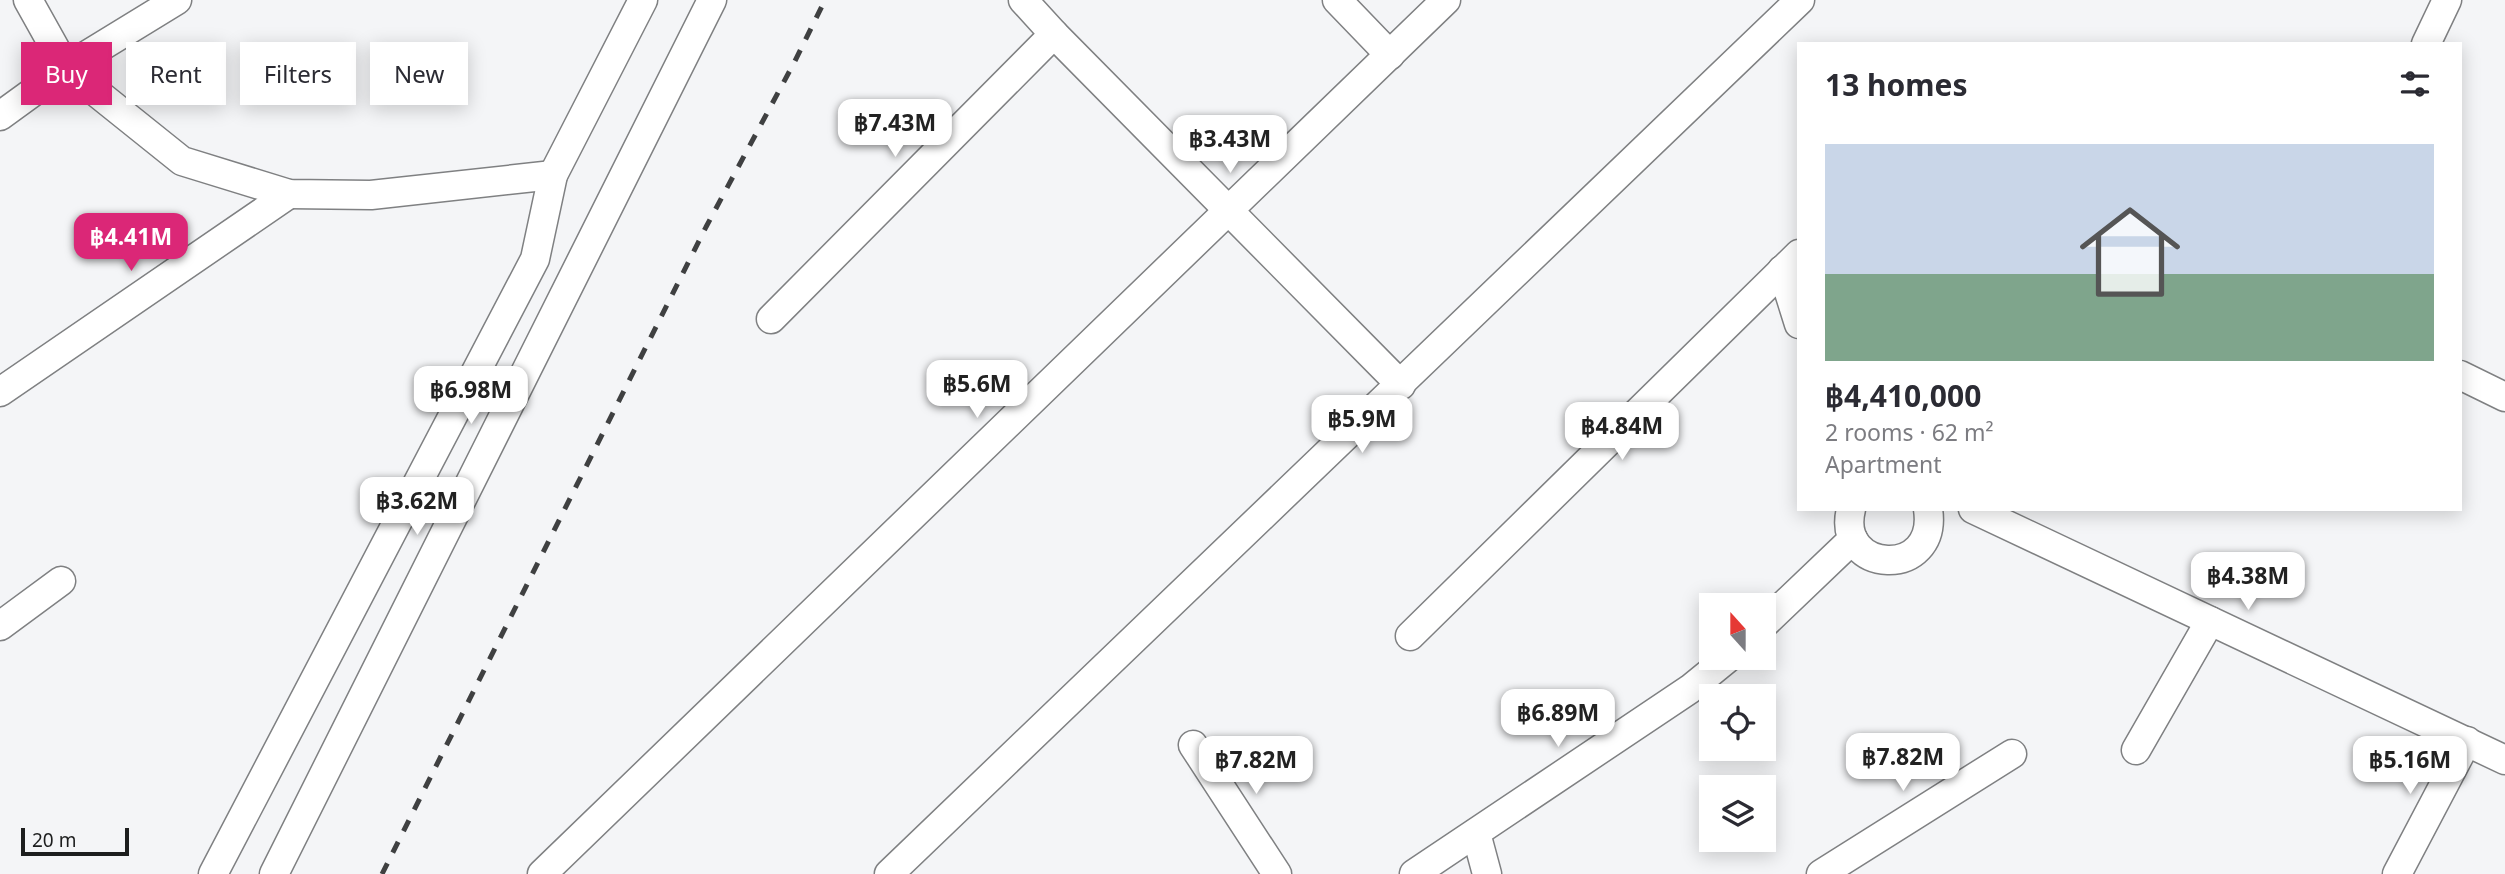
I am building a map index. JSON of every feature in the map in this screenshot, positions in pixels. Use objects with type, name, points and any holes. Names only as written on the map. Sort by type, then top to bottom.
[{"type":"street","points":[[28,0],[51,42]]},
{"type":"street","points":[[108,42],[177,0]]},
{"type":"street","points":[[213,874],[535,259],[554,175],[643,0]]},
{"type":"street","points":[[274,874],[712,0]]},
{"type":"street","points":[[1023,0],[1401,385]]},
{"type":"street","points":[[1337,0],[1399,46]]},
{"type":"street","points":[[1399,46],[1426,0]]},
{"type":"street","points":[[542,874],[1446,0]]},
{"type":"street","points":[[889,874],[1800,0]]},
{"type":"street","points":[[2427,42],[2447,0]]},
{"type":"street","points":[[771,319],[1054,34]]},
{"type":"street","points":[[0,116],[21,100]]},
{"type":"street","points":[[111,105],[182,162],[289,194],[371,195],[554,175]]},
{"type":"street","points":[[0,392],[289,194]]},
{"type":"street","points":[[1791,262],[1797,308]]},
{"type":"street","points":[[1410,636],[1791,262]]},
{"type":"street","points":[[2462,376],[2505,397]]},
{"type":"street","points":[[1851,511],[1849,526],[1853,539],[1861,550],[1874,558],[1888,561],[1903,559],[1915,552],[1925,540],[1929,526],[1928,511]]},
{"type":"street","points":[[1977,511],[2505,760]]},
{"type":"street","points":[[1776,613],[1853,539]]},
{"type":"street","points":[[0,626],[61,581]]},
{"type":"street","points":[[2136,750],[2210,621]]},
{"type":"street","points":[[1414,874],[1690,690],[1714,670]]},
{"type":"street","points":[[2397,874],[2467,741]]},
{"type":"street","points":[[1193,746],[1278,874]]},
{"type":"street","points":[[1821,874],[2012,754]]},
{"type":"street","points":[[1476,833],[1487,874]]},
{"type":"railway","points":[[382,874],[706,227],[825,0]]}]
